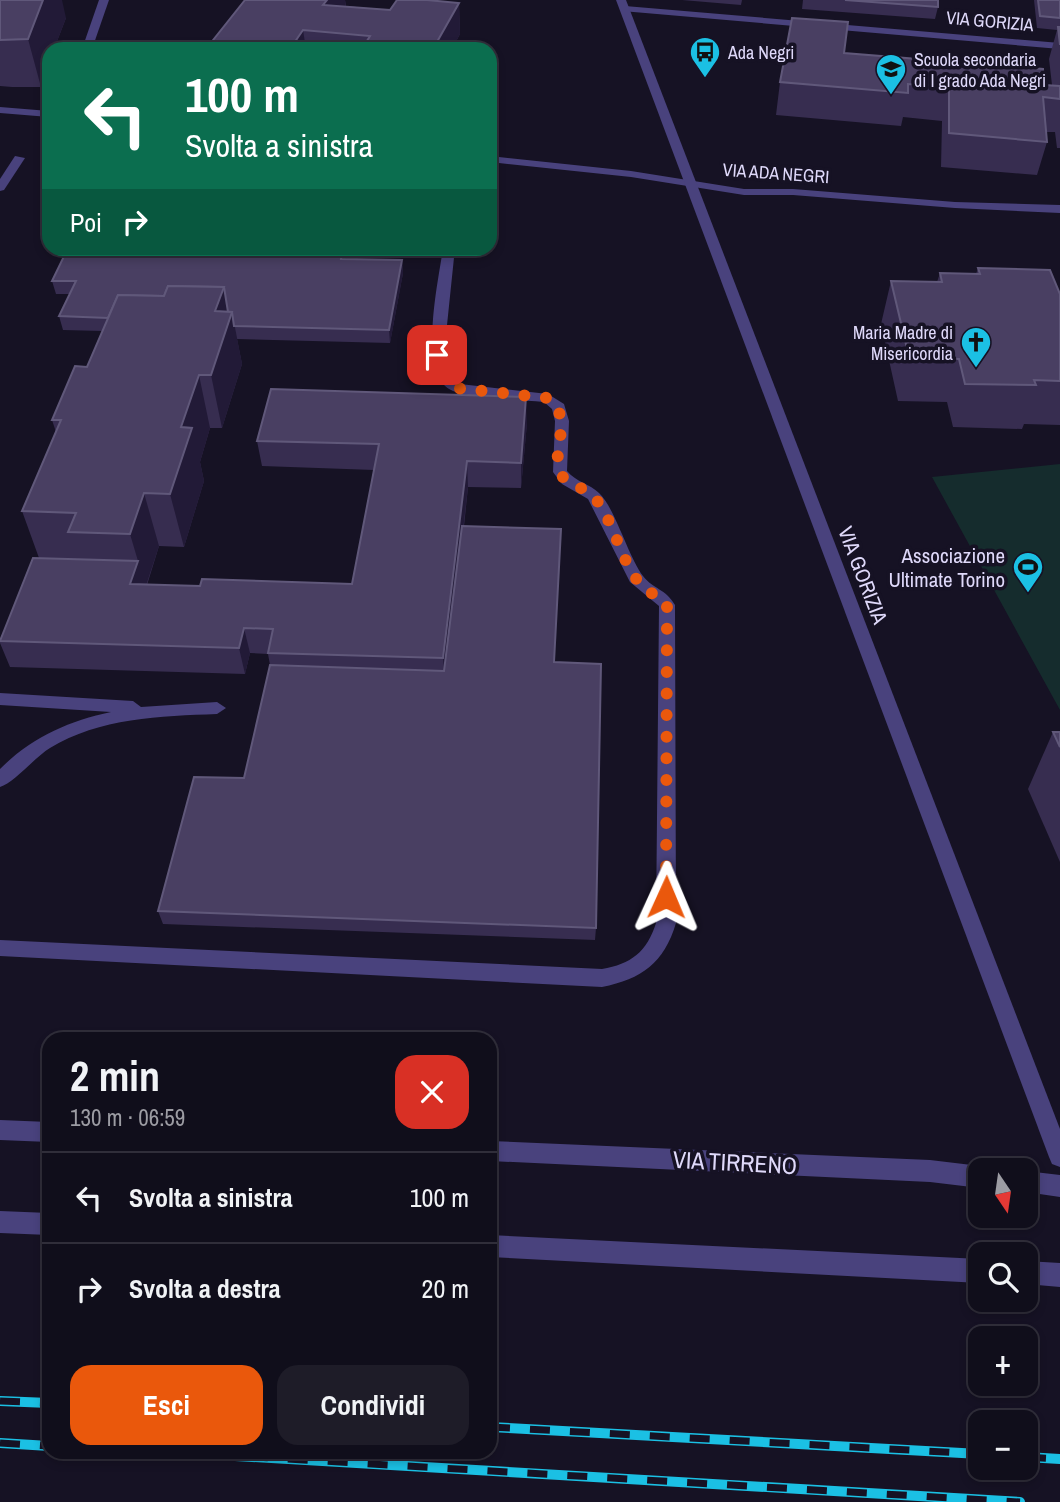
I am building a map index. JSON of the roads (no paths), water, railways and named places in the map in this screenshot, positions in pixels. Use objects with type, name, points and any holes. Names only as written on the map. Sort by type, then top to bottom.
[{"type":"street","points":[[89,42],[104,0]]},
{"type":"street","name":"VIA GORIZIA","points":[[1060,46],[623,5],[1060,1157]]},
{"type":"street","points":[[0,110],[42,113]]},
{"type":"street","points":[[0,188],[19,158]]},
{"type":"street","name":"VIA ADA NEGRI","points":[[497,160],[744,192],[793,192],[955,205],[1060,209]]},
{"type":"street","points":[[0,948],[602,978],[630,970],[656,952],[666,923],[667,605],[660,595],[649,591],[636,578],[594,496],[566,481],[560,472],[562,421],[559,407],[548,398],[456,388],[448,382],[437,355],[448,256]]},
{"type":"street","points":[[0,699],[165,709],[217,708]]},
{"type":"street","points":[[0,780],[40,745],[96,720],[165,709]]},
{"type":"street","points":[[0,1130],[42,1132]]},
{"type":"street","name":"VIA TIRRENO","points":[[497,1152],[930,1171],[968,1176]]},
{"type":"street","points":[[1038,1183],[1060,1186]]},
{"type":"street","points":[[0,1222],[42,1224]]},
{"type":"street","points":[[497,1246],[968,1270]]},
{"type":"street","points":[[1038,1274],[1060,1275]]},
{"type":"railway","points":[[0,1401],[42,1403]]},
{"type":"railway","points":[[497,1427],[968,1453]]},
{"type":"railway","points":[[0,1443],[42,1446]]},
{"type":"railway","points":[[1038,1458],[1060,1459]]},
{"type":"railway","points":[[287,1459],[1020,1502]]},
{"type":"place","name":"Ada Negri","points":[[705,79]]},
{"type":"place","name":"Scuola secondaria di I grado Ada Negri","points":[[891,96]]},
{"type":"place","name":"Maria Madre di Misericordia","points":[[976,369]]},
{"type":"place","name":"Associazione Ultimate Torino","points":[[1028,594]]}]
